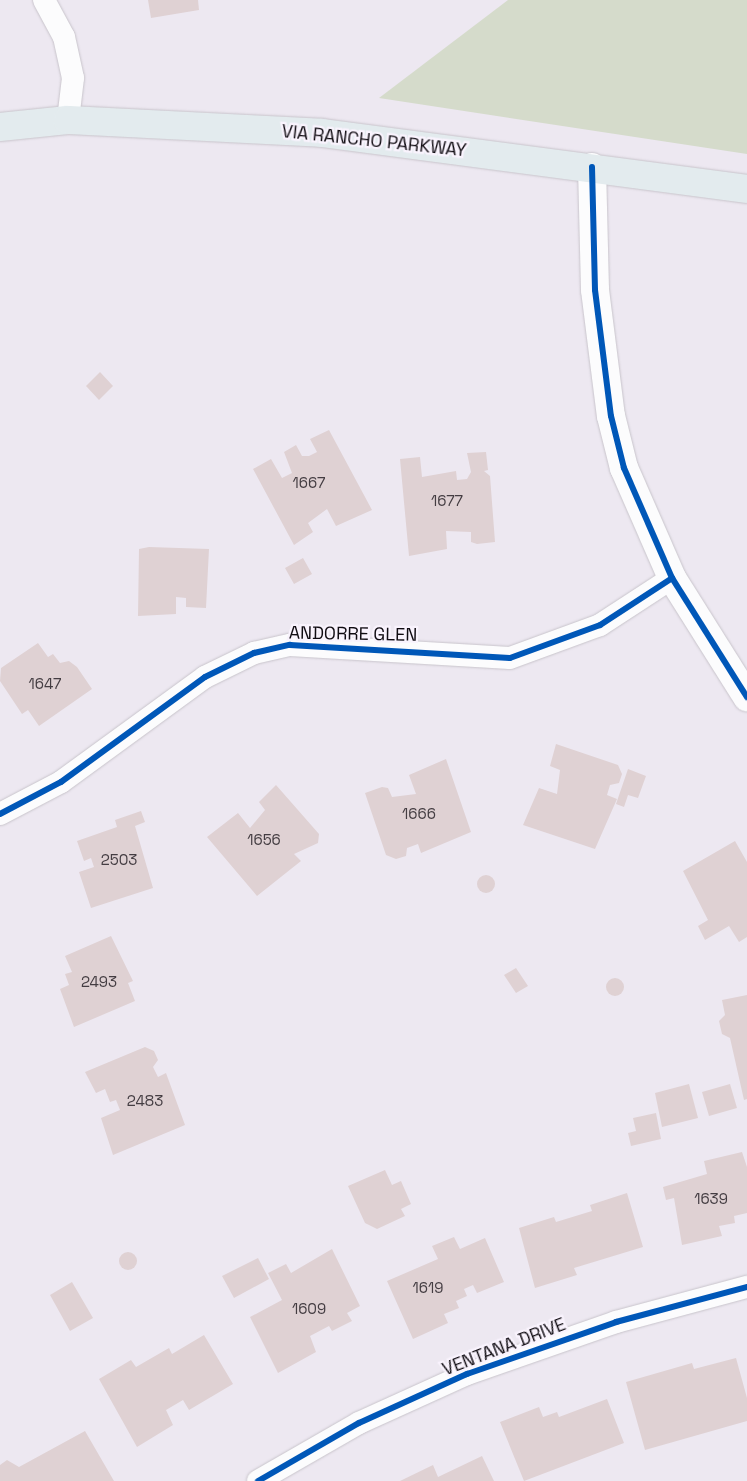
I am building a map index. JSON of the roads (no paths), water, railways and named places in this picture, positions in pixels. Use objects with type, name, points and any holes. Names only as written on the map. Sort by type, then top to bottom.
[{"type":"main road","name":"VIA RANCHO PARKWAY","points":[[0,127],[68,120],[322,133],[592,167],[747,189]]},
{"type":"street","points":[[44,0],[64,37],[73,78],[68,120]]},
{"type":"street","points":[[592,167],[595,290],[611,416],[624,468],[672,578],[747,697]]},
{"type":"street","name":"ANDORRE GLEN","points":[[0,814],[61,782],[205,677],[254,653],[290,645],[510,658],[600,625],[672,578]]},
{"type":"street","name":"VENTANA DRIVE","points":[[258,1481],[359,1423],[467,1374],[616,1322],[747,1287]]}]
